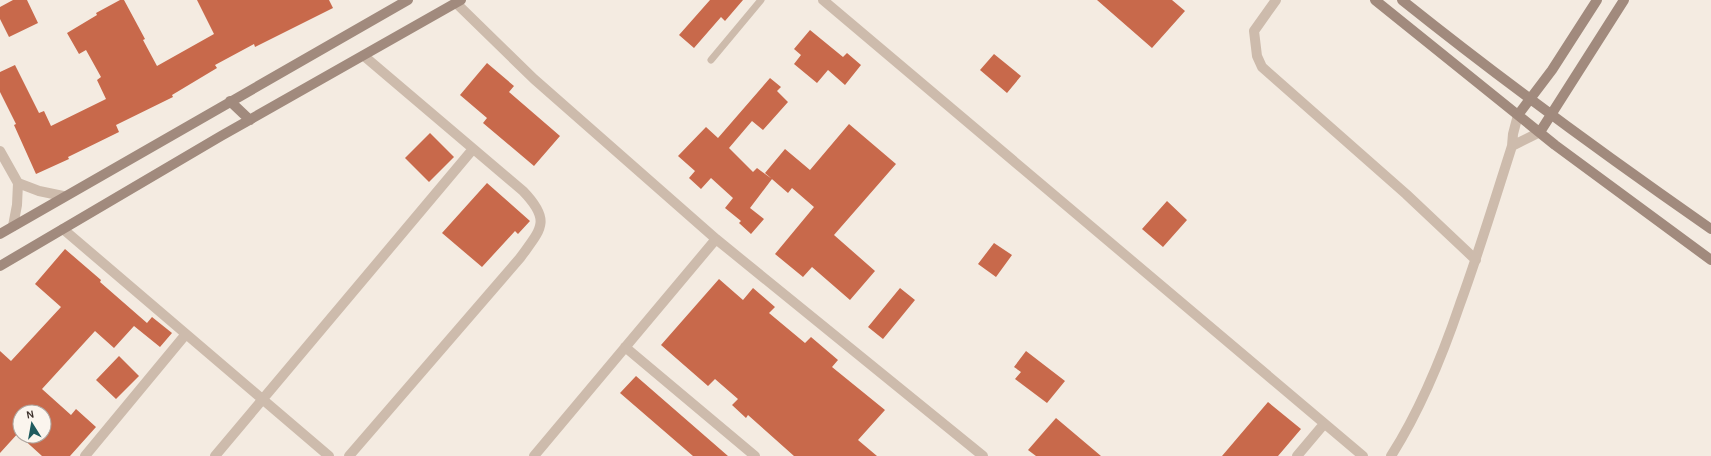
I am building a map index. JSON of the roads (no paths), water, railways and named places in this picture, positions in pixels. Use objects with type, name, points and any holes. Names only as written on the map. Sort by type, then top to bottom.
[{"type":"street","points":[[0,234],[63,196],[408,0]]},
{"type":"street","points":[[823,0],[1363,456]]},
{"type":"street","points":[[1276,0],[1254,30],[1256,56],[1262,67],[1406,194],[1476,260]]},
{"type":"street","points":[[1375,0],[1555,144],[1711,260]]},
{"type":"street","points":[[1402,0],[1474,58],[1711,229]]},
{"type":"street","points":[[1391,456],[1421,403],[1445,348],[1476,260],[1512,146],[1513,134],[1518,115],[1552,70],[1597,0]]},
{"type":"street","points":[[1512,146],[1540,132],[1624,0]]},
{"type":"street","points":[[0,266],[324,77],[459,2],[534,79],[716,240],[983,456]]},
{"type":"street","points":[[349,456],[520,258],[539,232],[540,217],[534,203],[523,191],[364,56]]},
{"type":"street","points":[[230,101],[250,120]]},
{"type":"street","points":[[215,456],[473,149]]},
{"type":"street","points":[[0,151],[18,182],[17,205],[13,226]]},
{"type":"street","points":[[18,182],[39,191],[63,196]]},
{"type":"street","points":[[63,229],[263,398],[328,456]]},
{"type":"street","points":[[534,456],[716,240]]},
{"type":"street","points":[[85,456],[186,334]]},
{"type":"street","points":[[625,347],[753,455]]},
{"type":"street","points":[[1297,456],[1324,424]]},
{"type":"lane","points":[[711,60],[761,0]]}]
